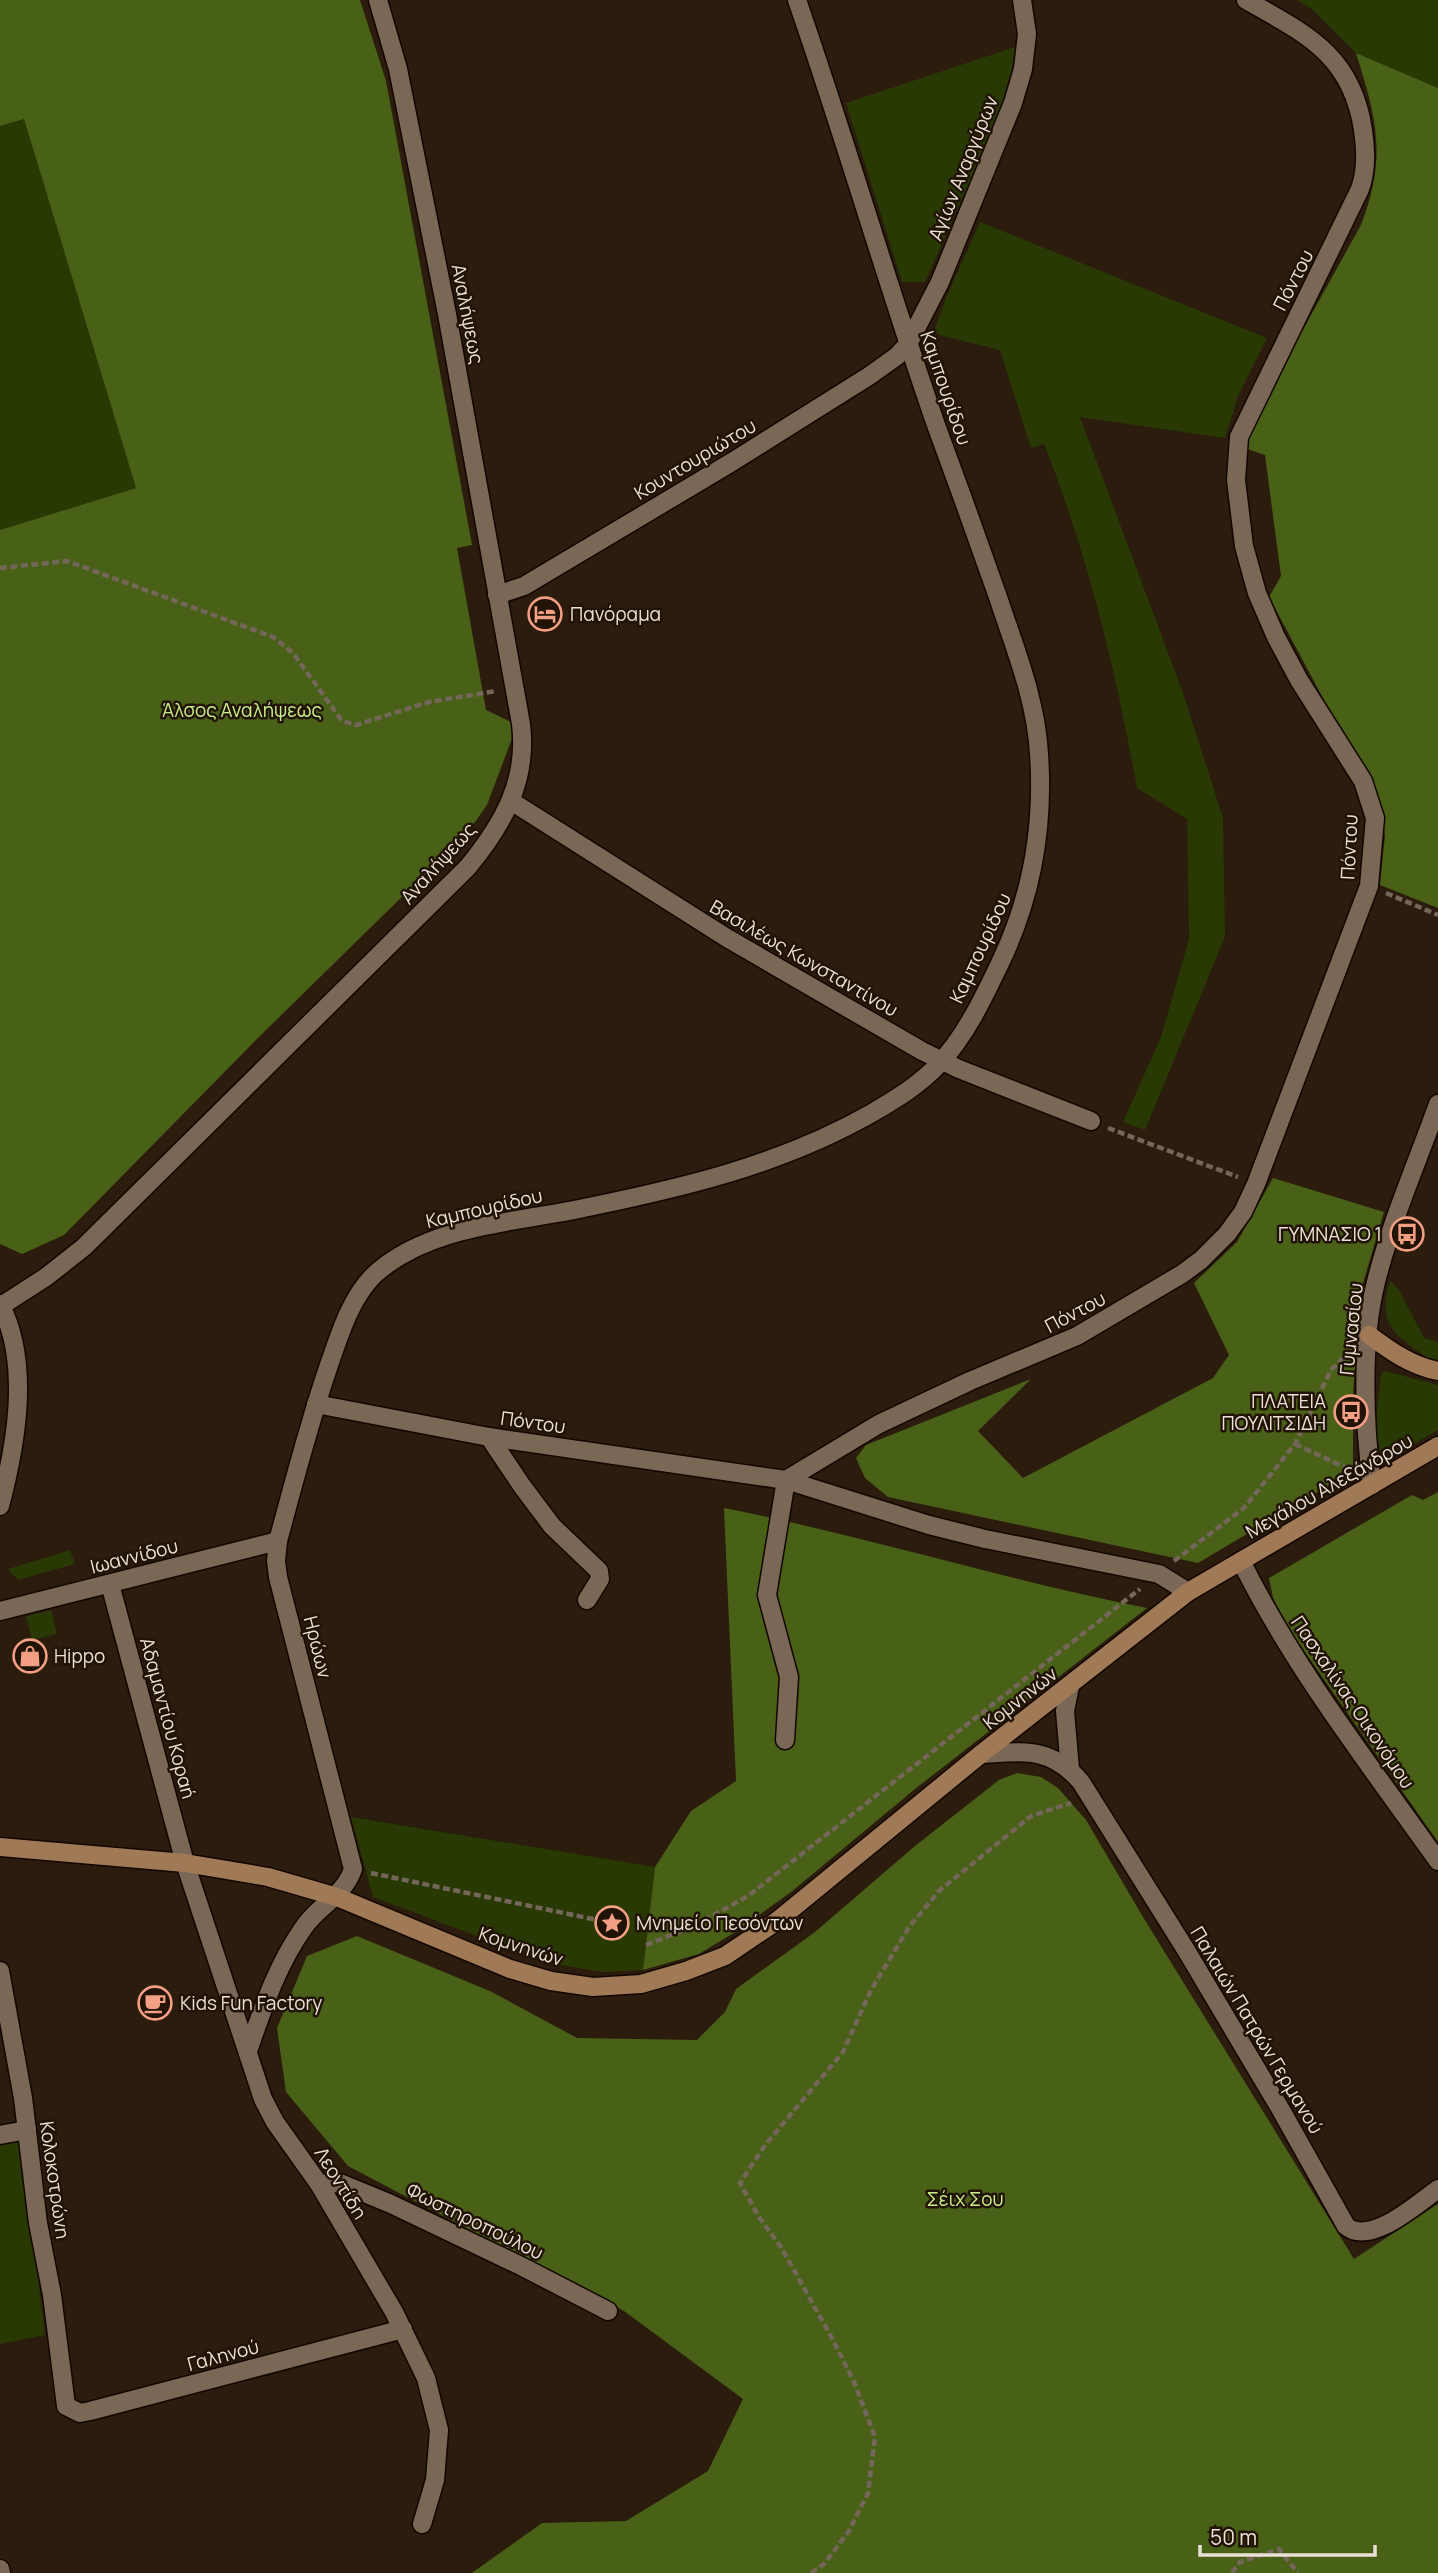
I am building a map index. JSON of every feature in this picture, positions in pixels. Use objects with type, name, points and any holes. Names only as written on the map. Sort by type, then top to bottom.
[{"type":"main road","points":[[1369,1334],[1403,1359],[1438,1371]]},
{"type":"main road","name":"Μεγάλου Αλεξάνδρου","points":[[1241,1561],[1438,1446]]},
{"type":"main road","name":"Κομνηνών","points":[[0,1847],[186,1863],[268,1877],[337,1897],[510,1969],[551,1981],[593,1987],[641,1984],[686,1971],[724,1955],[766,1928],[981,1754],[1188,1592],[1241,1561]]},
{"type":"street","name":"Αναλήψεως","points":[[0,1506],[13,1442],[18,1360],[14,1338],[1,1305],[46,1277],[85,1247],[468,866],[492,837],[511,801],[519,770],[523,742],[514,688],[423,194],[398,68],[378,0]]},
{"type":"street","name":"Καμπουρίδου","points":[[316,1404],[340,1334],[358,1294],[379,1271],[402,1254],[420,1245],[460,1233],[646,1195],[752,1167],[855,1122],[915,1086],[942,1061],[959,1038],[989,986],[1025,904],[1035,860],[1038,830],[1040,754],[1027,681],[908,344],[797,0]]},
{"type":"street","name":"Αγίων Αναργύρων","points":[[908,344],[940,282],[1013,103],[1023,69],[1027,34],[1022,0]]},
{"type":"street","name":"Πόντου","points":[[786,1480],[879,1424],[970,1381],[1077,1336],[1182,1274],[1201,1260],[1227,1234],[1243,1212],[1256,1184],[1369,886],[1376,818],[1363,781],[1299,680],[1257,593],[1244,546],[1236,480],[1239,437],[1365,176],[1364,136],[1358,102],[1341,68],[1307,37],[1245,0]]},
{"type":"street","name":"Κουντουριώτου","points":[[496,596],[524,586],[709,475],[869,376],[897,356],[908,344]]},
{"type":"street","name":"Βασιλέως Κωνσταντίνου","points":[[511,801],[727,938],[942,1061],[1091,1121]]},
{"type":"street","name":"Γυμνασίου","points":[[1372,1485],[1366,1419],[1369,1334],[1374,1290],[1438,1104]]},
{"type":"street","name":"Πόντου","points":[[316,1404],[489,1437],[786,1480],[918,1522],[985,1539],[1159,1574],[1188,1592]]},
{"type":"street","name":"Ηρώων","points":[[316,1404],[278,1541],[276,1561],[353,1869]]},
{"type":"street","points":[[489,1437],[552,1526],[598,1571],[600,1579],[587,1600]]},
{"type":"street","points":[[785,1740],[789,1677],[767,1595],[786,1480]]},
{"type":"street","name":"Ιωαννίδου","points":[[0,1611],[278,1541]]},
{"type":"street","name":"Πασχαλίνας Οικονόμου","points":[[1241,1561],[1266,1611],[1344,1729],[1438,1861]]},
{"type":"street","name":"Αδαμαντίου Κοραή","points":[[110,1584],[186,1863]]},
{"type":"street","points":[[1069,1686],[1065,1711],[1070,1769]]},
{"type":"street","points":[[981,1754],[1029,1752],[1048,1755],[1070,1769]]},
{"type":"street","name":"Παλαιών Πατρών Γερμανού","points":[[1070,1769],[1092,1796],[1281,2110],[1343,2222],[1354,2231],[1372,2230],[1389,2223],[1438,2189]]},
{"type":"street","name":"Λεοντίδη","points":[[186,1863],[269,2111],[319,2184],[403,2329],[426,2378],[439,2430],[435,2480],[422,2524]]},
{"type":"street","points":[[248,2052],[271,1984],[305,1924],[337,1897],[349,1883],[353,1869]]},
{"type":"street","name":"Κολοκοτρώνη","points":[[0,1971],[27,2130],[38,2223],[52,2295],[63,2395]]},
{"type":"street","points":[[0,2135],[27,2130]]},
{"type":"street","name":"Φωστηροπούλου","points":[[319,2184],[340,2183],[391,2204],[608,2311]]},
{"type":"street","name":"Γαληνού","points":[[63,2395],[66,2406],[72,2410],[90,2412],[403,2329]]},
{"type":"path","points":[[0,568],[67,561],[273,638],[293,653],[342,721],[356,725],[429,702],[514,688]]},
{"type":"path","points":[[1369,886],[1438,915]]},
{"type":"path","points":[[1091,1121],[1256,1184]]},
{"type":"path","points":[[646,1945],[694,1926],[748,1896],[1244,1508],[1295,1444],[1331,1370],[1369,1334]]},
{"type":"path","points":[[1295,1444],[1353,1471]]},
{"type":"path","points":[[811,2573],[824,2564],[849,2531],[868,2493],[875,2437],[854,2382],[833,2340],[787,2258],[740,2183],[766,2144],[843,2052],[871,1990],[909,1927],[939,1891],[1031,1815],[1092,1796]]},
{"type":"path","points":[[353,1869],[612,1923]]},
{"type":"path","points":[[1231,2573],[1240,2562],[1279,2549],[1298,2573]]},
{"type":"green space","name":"Άλσος Αναλήψεως","points":[[0,0],[360,0],[386,81],[472,545],[457,548],[486,710],[511,722],[514,733],[487,805],[468,832],[262,1034],[64,1235],[22,1254],[0,1244],[0,530],[136,488],[24,119],[0,126]]},
{"type":"green space","points":[[1297,0],[1438,0],[1438,88],[1356,53],[1312,9]]},
{"type":"green space","points":[[1015,47],[1012,69],[998,117],[925,282],[902,282],[846,103]]},
{"type":"green space","points":[[1356,53],[1438,88],[1438,908],[1380,885],[1385,835],[1370,774],[1323,698],[1269,597],[1281,576],[1265,455],[1244,448],[1270,389],[1361,225],[1369,201],[1374,179],[1376,139],[1374,119]]},
{"type":"green space","points":[[24,119],[136,488],[0,530],[0,126]]},
{"type":"green space","points":[[980,222],[1267,338],[1238,396],[1225,438],[1080,417],[1183,693],[1223,818],[1225,937],[1145,1130],[1123,1122],[1161,1037],[1189,939],[1187,819],[1137,788],[1110,657],[1074,528],[1044,444],[1031,448],[1000,350],[939,335],[934,331]]},
{"type":"green space","points":[[1273,1178],[1384,1212],[1361,1290],[1353,1394],[1353,1471],[1198,1563],[888,1497],[865,1478],[856,1458],[866,1445],[1031,1379],[978,1431],[1023,1478],[1213,1378],[1229,1355],[1194,1283],[1237,1242]]},
{"type":"green space","points":[[1390,1280],[1399,1290],[1424,1338],[1438,1342],[1438,1361],[1432,1361],[1393,1329],[1386,1309]]},
{"type":"green space","points":[[1385,1371],[1438,1385],[1438,1430],[1386,1460],[1381,1453],[1377,1432],[1381,1374]]},
{"type":"green space","points":[[1438,1492],[1438,1842],[1288,1628],[1273,1598],[1269,1578],[1412,1495],[1423,1500]]},
{"type":"green space","points":[[724,1508],[1147,1608],[915,1789],[791,1892],[737,1931],[699,1954],[643,1970],[655,1867],[691,1811],[736,1781]]},
{"type":"green space","points":[[70,1550],[75,1564],[18,1580],[8,1569]]},
{"type":"green space","points":[[51,1610],[57,1634],[32,1640],[26,1616]]},
{"type":"green space","name":"Σέιχ Σου","points":[[1017,1773],[1041,1777],[1058,1788],[1086,1820],[1354,2259],[1438,2204],[1438,2573],[472,2573],[542,2523],[626,2521],[708,2471],[743,2399],[624,2311],[348,2166],[286,2092],[277,2028],[307,1956],[357,1936],[492,1992],[577,2038],[697,2040],[725,2012],[736,1989],[815,1932],[915,1846],[999,1780]]},
{"type":"green space","points":[[351,1817],[655,1867],[643,1970],[602,1972],[549,1963],[373,1897]]},
{"type":"green space","points":[[21,2138],[45,2335],[0,2344],[0,2142]]},
{"type":"place","name":"Πανόραμα","points":[[545,614]]},
{"type":"place","name":"ΓΥΜΝΑΣΙΟ 1","points":[[1407,1234]]},
{"type":"place","name":"ΠΛΑΤΕΙΑ ΠΟΥΛΙΤΣΙΔΗ","points":[[1351,1412]]},
{"type":"place","name":"Hippo","points":[[30,1656]]},
{"type":"place","name":"Μνημείο Πεσόντων","points":[[612,1923]]},
{"type":"place","name":"Kids Fun Factory","points":[[155,2003]]}]
